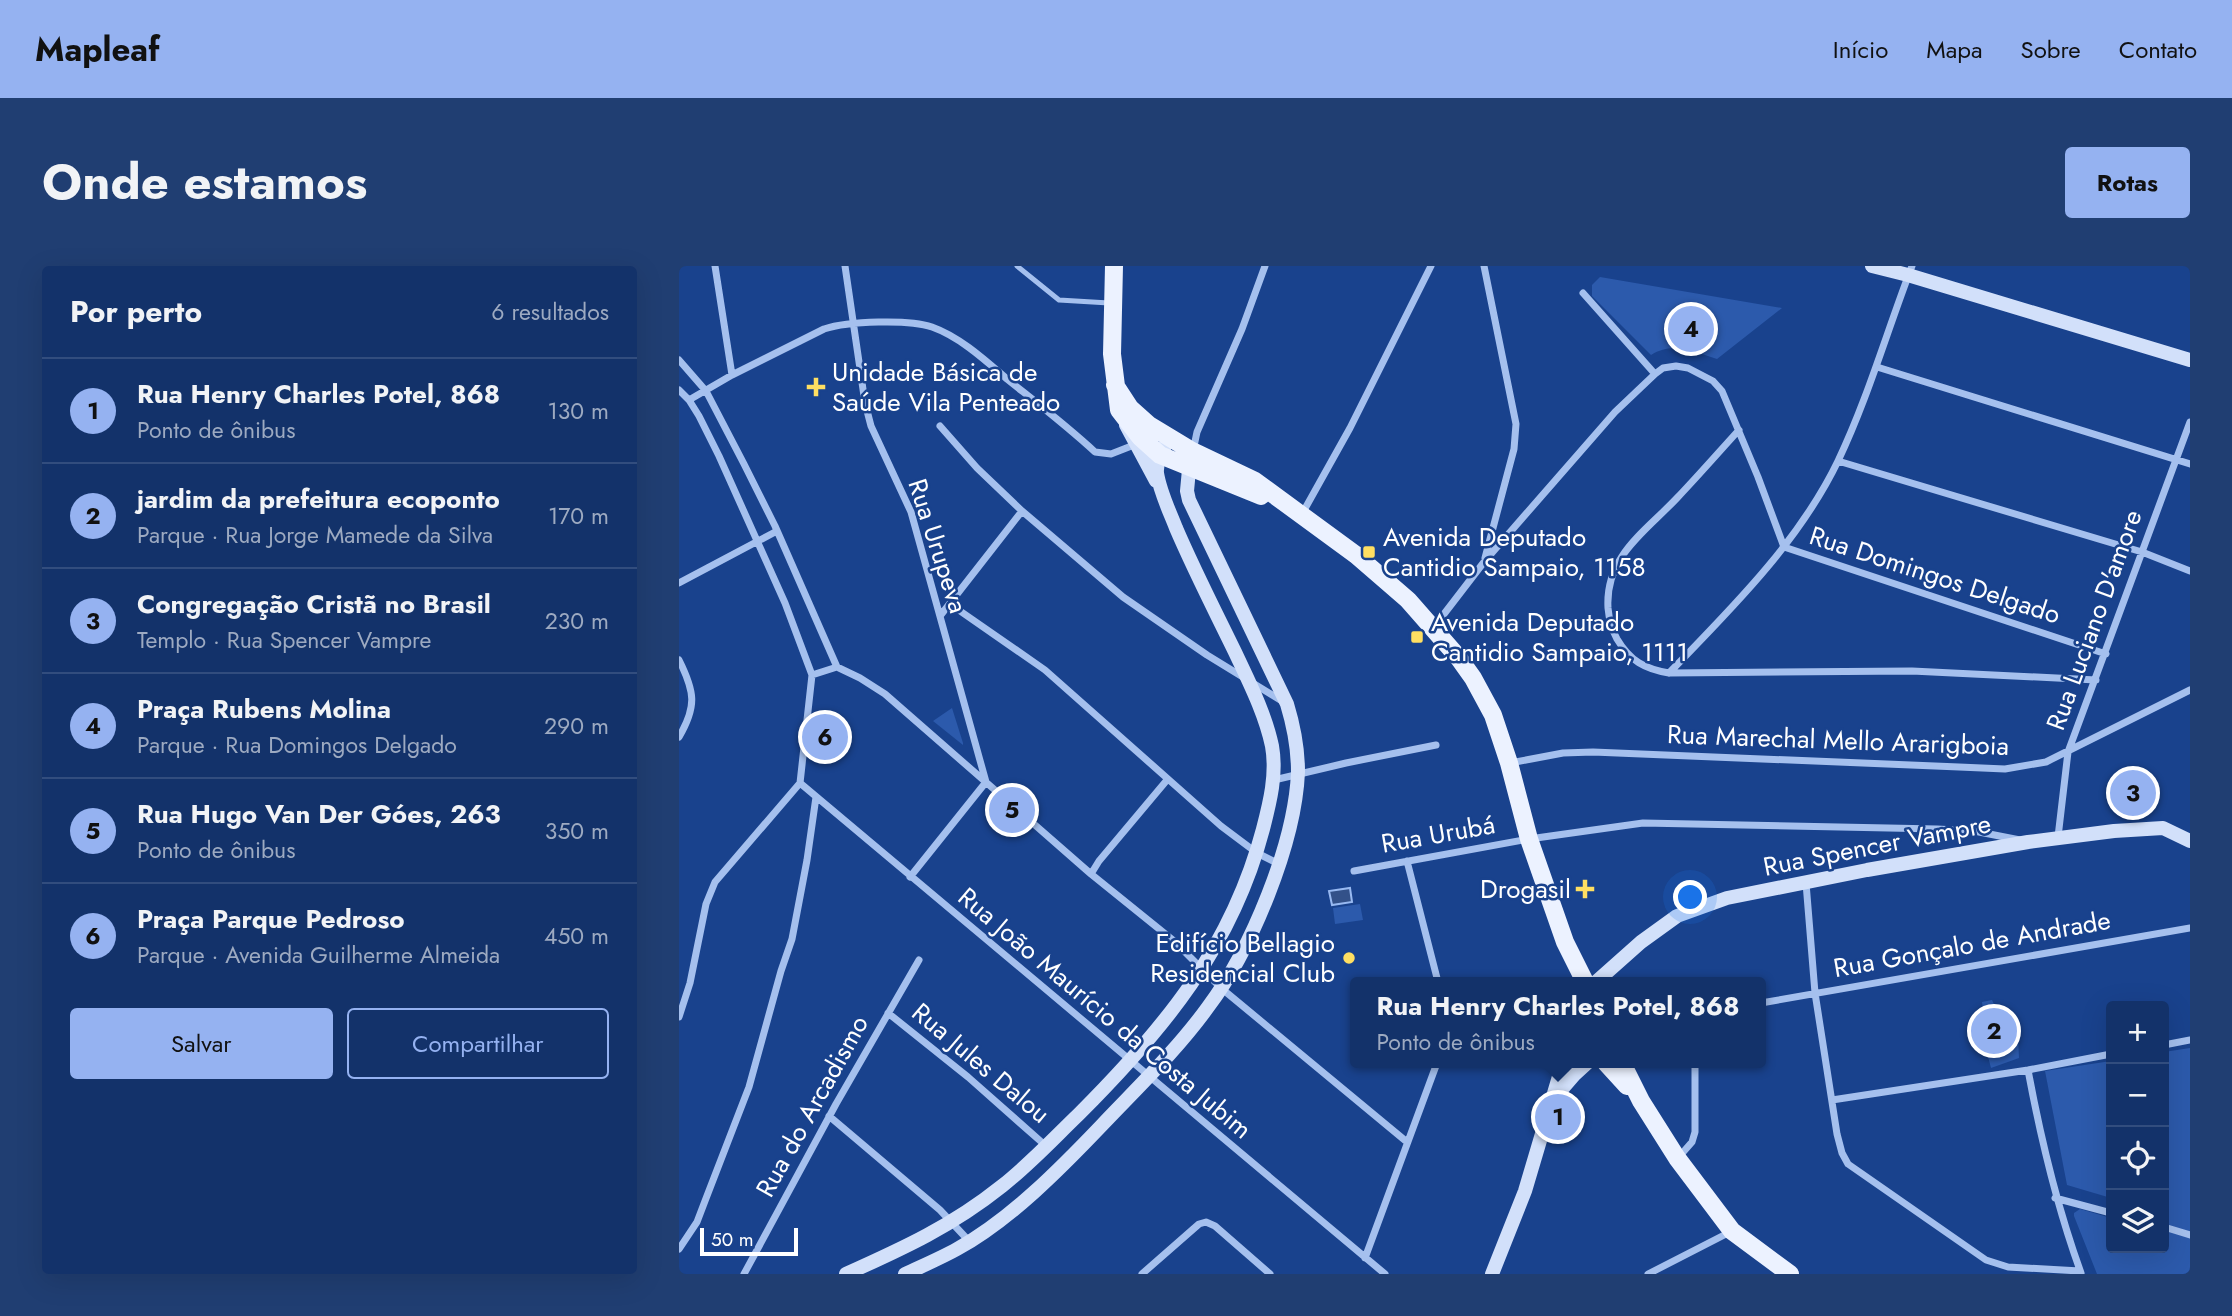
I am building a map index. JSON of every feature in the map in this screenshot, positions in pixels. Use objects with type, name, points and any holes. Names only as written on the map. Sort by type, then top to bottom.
[{"type":"main road","points":[[846,1274],[937,1232],[1003,1185],[1047,1146],[1129,1061],[1189,990],[1234,912],[1257,853],[1270,802],[1273,780],[1272,747],[1248,679],[1184,547],[1160,488],[1134,444],[1119,410],[1112,354],[1114,266]]},
{"type":"main road","points":[[1872,266],[1910,270],[2190,360]]},
{"type":"main road","points":[[1115,386],[1165,447]]},
{"type":"main road","points":[[1119,410],[1140,437],[1190,459],[1255,481],[1382,576],[1434,627],[1485,698],[1509,763],[1528,839],[1565,942],[1582,977]]},
{"type":"main road","points":[[1160,488],[1157,471],[1165,447]]},
{"type":"main road","points":[[905,1274],[959,1248],[1014,1209],[1149,1077],[1203,1015],[1221,988],[1261,915],[1279,864],[1293,810],[1298,773],[1296,741],[1287,705],[1189,500],[1187,491],[1190,459]]},
{"type":"main road","name":"Rua Spencer Vampre","points":[[1602,977],[1641,942],[1677,916],[1727,898],[2028,842],[2114,831],[2164,828],[2190,841]]},
{"type":"main road","points":[[1565,942],[1572,977]]},
{"type":"main road","points":[[1493,1274],[1525,1191],[1562,1068]]},
{"type":"main road","points":[[1551,1103],[1582,1068]]},
{"type":"main road","points":[[1611,1068],[1641,1101]]},
{"type":"main road","points":[[1624,1068],[1641,1101],[1677,1158],[1732,1231],[1790,1274]]},
{"type":"street","points":[[715,266],[732,375]]},
{"type":"street","name":"Rua Urupeva","points":[[845,266],[871,426],[911,512],[986,782]]},
{"type":"street","points":[[1190,459],[1196,432],[1242,329],[1265,266]]},
{"type":"street","points":[[1299,514],[1350,428],[1431,266]]},
{"type":"street","points":[[1484,266],[1516,424],[1514,449],[1484,562]]},
{"type":"street","points":[[1669,673],[1784,547],[1814,504],[1837,461],[1877,367],[1910,270]]},
{"type":"street","points":[[1434,627],[1484,562],[1615,412],[1655,374],[1583,293]]},
{"type":"street","points":[[689,400],[732,375],[824,329],[855,323],[912,323],[941,330],[992,366],[1095,452],[1111,454],[1134,444]]},
{"type":"street","points":[[679,360],[706,391],[777,531],[837,667],[885,694],[1091,874],[1147,918],[1221,988],[1407,1142]]},
{"type":"street","name":"Rua Domingos Delgado","points":[[1655,374],[1663,368],[1676,366],[1688,368],[1713,381],[1729,405],[1784,547],[2106,654]]},
{"type":"street","points":[[1877,367],[2190,464]]},
{"type":"street","points":[[679,390],[689,400],[719,456],[785,603],[811,675],[800,783],[715,882],[706,904],[693,970],[679,1017]]},
{"type":"street","name":"Rua Luciano D'amore","points":[[2058,838],[2068,752],[2190,422]]},
{"type":"street","points":[[940,426],[977,468],[1023,511],[1147,615],[1287,705]]},
{"type":"street","points":[[1739,430],[1630,545],[1615,566],[1609,583],[1609,618],[1613,633],[1621,646],[1640,665],[1669,673],[1912,671],[2096,680]]},
{"type":"street","points":[[1837,461],[2142,552],[2190,571]]},
{"type":"street","points":[[940,616],[1023,511]]},
{"type":"street","points":[[679,583],[777,531]]},
{"type":"street","points":[[950,604],[1045,670],[1167,780],[1257,853],[1279,864]]},
{"type":"street","points":[[679,660],[690,687],[692,709],[679,737]]},
{"type":"street","points":[[811,675],[837,667]]},
{"type":"street","name":"Rua Marechal Mello Ararigboia","points":[[1509,763],[1563,753],[1593,752],[2005,769],[2046,762],[2190,690]]},
{"type":"street","points":[[1273,780],[1436,745]]},
{"type":"street","points":[[1091,874],[1098,861],[1167,780]]},
{"type":"street","points":[[910,877],[986,782]]},
{"type":"street","name":"Rua João Maurício da Costa Jubim","points":[[800,783],[1385,1274]]},
{"type":"street","points":[[679,1249],[697,1222],[753,1076],[792,939],[816,797]]},
{"type":"street","name":"Rua Urubá","points":[[1354,871],[1612,825],[1682,822],[1937,829],[2001,835],[2028,842]]},
{"type":"street","points":[[1407,862],[1437,977]]},
{"type":"street","points":[[1806,882],[1815,993],[1842,1153],[1854,1170],[1986,1260],[2008,1267],[2081,1273],[2055,1198],[2028,1070]]},
{"type":"street","name":"Rua Gonçalo de Andrade","points":[[1766,1002],[2190,928]]},
{"type":"street","name":"Rua do Arcadismo","points":[[744,1274],[829,1116],[919,960]]},
{"type":"street","name":"Rua Jules Dalou","points":[[888,1013],[968,1077],[1047,1146]]},
{"type":"street","points":[[2169,1044],[2190,1040]]},
{"type":"street","points":[[1832,1100],[2028,1070],[2106,1055]]},
{"type":"street","points":[[1364,1258],[1435,1068]]},
{"type":"street","points":[[1677,1158],[1692,1142],[1695,1132],[1695,1068]]},
{"type":"street","points":[[829,1116],[952,1222],[969,1241]]},
{"type":"street","points":[[2055,1198],[2106,1212]]},
{"type":"street","points":[[1142,1274],[1199,1224],[1206,1222],[1215,1226],[1271,1274]]},
{"type":"street","points":[[2169,1228],[2190,1234]]},
{"type":"street","points":[[1648,1274],[1732,1231]]},
{"type":"lane","points":[[1017,266],[1059,300],[1113,303]]},
{"type":"shaded area","points":[[1600,277],[1782,308],[1717,359],[1676,348],[1651,355],[1592,296],[1592,285]]},
{"type":"shaded area","points":[[952,708],[963,743],[963,745],[933,721]]},
{"type":"shaded area","points":[[1350,888],[1352,902],[1332,905],[1329,891]]},
{"type":"shaded area","points":[[1360,904],[1363,920],[1335,924],[1333,908]]},
{"type":"shaded area","points":[[1992,1000],[2000,1017],[2005,1020],[2006,1035],[2018,1038],[2019,1058],[1991,1068],[1980,1026],[1985,1024],[1982,1002]]},
{"type":"shaded area","points":[[2190,1048],[2190,1274],[2097,1274],[2074,1216],[2080,1209],[2106,1217],[2106,1253],[2169,1253],[2169,1051]]},
{"type":"shaded area","points":[[2106,1062],[2106,1197],[2067,1185],[2045,1071]]},
{"type":"place","name":"Praça Rubens Molina","points":[[1691,329]]},
{"type":"place","name":"Unidade Básica de Saúde Vila Penteado","points":[[816,387]]},
{"type":"place","name":"Avenida Deputado Cantidio Sampaio, 1158","points":[[1369,552]]},
{"type":"place","name":"Avenida Deputado Cantidio Sampaio, 1111","points":[[1417,637]]},
{"type":"place","name":"Praça Parque Pedroso","points":[[825,737]]},
{"type":"place","name":"Congregação Cristã no Brasil","points":[[2133,793]]},
{"type":"place","name":"Rua Hugo Van Der Góes, 263","points":[[1012,810]]},
{"type":"place","name":"Drogasil","points":[[1585,889]]},
{"type":"place","name":"Edifício Bellagio Residencial Club","points":[[1349,958]]},
{"type":"place","name":"jardim da prefeitura ecoponto","points":[[1994,1031]]},
{"type":"place","name":"Rua Henry Charles Potel, 868","points":[[1558,1117]]}]
